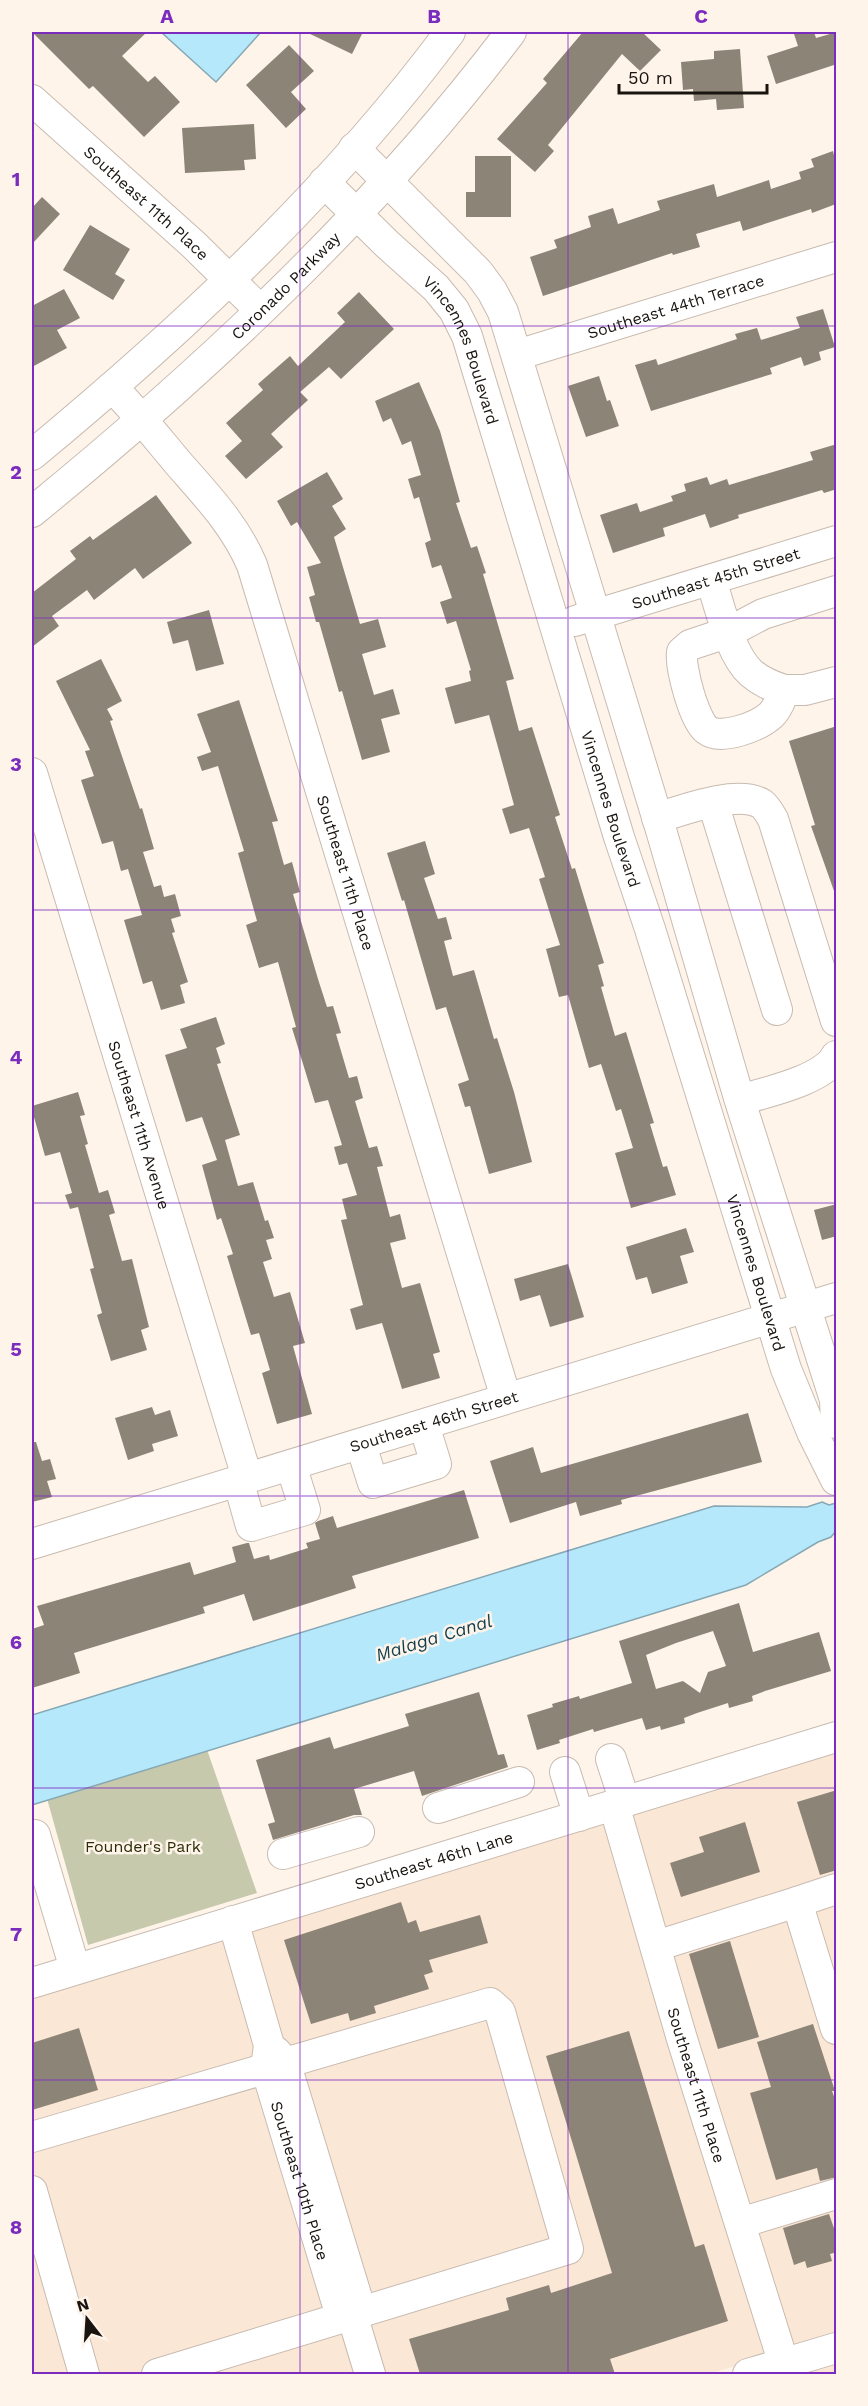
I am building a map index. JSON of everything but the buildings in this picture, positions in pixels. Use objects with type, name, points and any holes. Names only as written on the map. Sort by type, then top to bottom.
[{"type":"street","points":[[32,455],[112,387],[229,279],[324,182],[410,84],[450,32]]},
{"type":"street","name":"Coronado Parkway","points":[[32,512],[143,419],[260,310],[356,215],[507,33]]},
{"type":"street","name":"Southeast 11th Place","points":[[32,100],[194,245],[260,310]]},
{"type":"street","points":[[354,148],[478,272],[492,291],[503,312],[740,1100],[834,1400],[837,1423]]},
{"type":"street","name":"Vincennes Boulevard","points":[[324,182],[356,215],[436,288],[454,310],[467,336],[619,837],[772,1316],[786,1369],[812,1432],[837,1480]]},
{"type":"street","name":"Southeast 44th Terrace","points":[[517,355],[837,257]]},
{"type":"street","name":"Southeast 11th Place","points":[[112,387],[143,419],[230,522],[252,564],[506,1398]]},
{"type":"street","name":"Southeast 45th Street","points":[[556,627],[837,541]]},
{"type":"street","points":[[711,580],[739,657],[750,672],[766,683],[784,690],[805,690],[837,682]]},
{"type":"street","points":[[784,690],[780,703],[771,715],[755,725],[720,735],[707,731],[699,721],[680,663],[682,652],[690,645],[729,632],[763,614],[837,591]]},
{"type":"street","name":"Southeast 11th Avenue","points":[[32,773],[242,1478],[251,1526],[305,1510],[291,1465]]},
{"type":"street","points":[[657,818],[713,802],[746,798],[763,805],[773,819],[837,1021]]},
{"type":"street","points":[[713,802],[777,1010]]},
{"type":"street","points":[[740,1100],[814,1076],[832,1064],[837,1056]]},
{"type":"street","name":"Southeast 46th Street","points":[[32,1544],[837,1298]]},
{"type":"street","points":[[361,1445],[373,1483],[436,1464],[424,1425]]},
{"type":"street","name":"Southeast 46th Lane","points":[[32,1983],[837,1737]]},
{"type":"street","name":"Southeast 11th Place","points":[[611,1759],[656,1947],[682,2039],[785,2369]]},
{"type":"street","points":[[565,1772],[579,1816]]},
{"type":"street","points":[[438,1808],[519,1782]]},
{"type":"street","points":[[484,1793],[500,1840]]},
{"type":"street","points":[[283,1854],[359,1832]]},
{"type":"street","points":[[35,1834],[75,1969]]},
{"type":"street","points":[[311,1846],[327,1892]]},
{"type":"street","points":[[656,1947],[837,1889]]},
{"type":"street","points":[[797,1902],[837,2030]]},
{"type":"street","name":"Southeast 10th Place","points":[[233,1921],[320,2212],[357,2298],[351,2312],[370,2374]]},
{"type":"street","points":[[32,2137],[273,2059],[490,2003],[500,2012],[568,2249],[351,2312],[157,2374]]},
{"type":"street","points":[[32,2191],[84,2374]]},
{"type":"street","points":[[740,2223],[837,2194]]},
{"type":"street","points":[[748,2374],[785,2369],[837,2348]]},
{"type":"shaded area","points":[[836,1742],[836,2336],[709,2374],[32,2374],[32,1985]]},
{"type":"shaded area","points":[[836,2360],[836,2374],[788,2374]]},
{"type":"green space","name":"Founder's Park","points":[[205,1744],[257,1893],[88,1945],[46,1795]]},
{"type":"water","points":[[161,32],[261,32],[216,82]]},
{"type":"water","name":"Malaga Canal","points":[[822,1502],[829,1505],[836,1503],[836,1531],[831,1537],[818,1542],[746,1585],[32,1805],[32,1715],[714,1506],[807,1507]]}]
